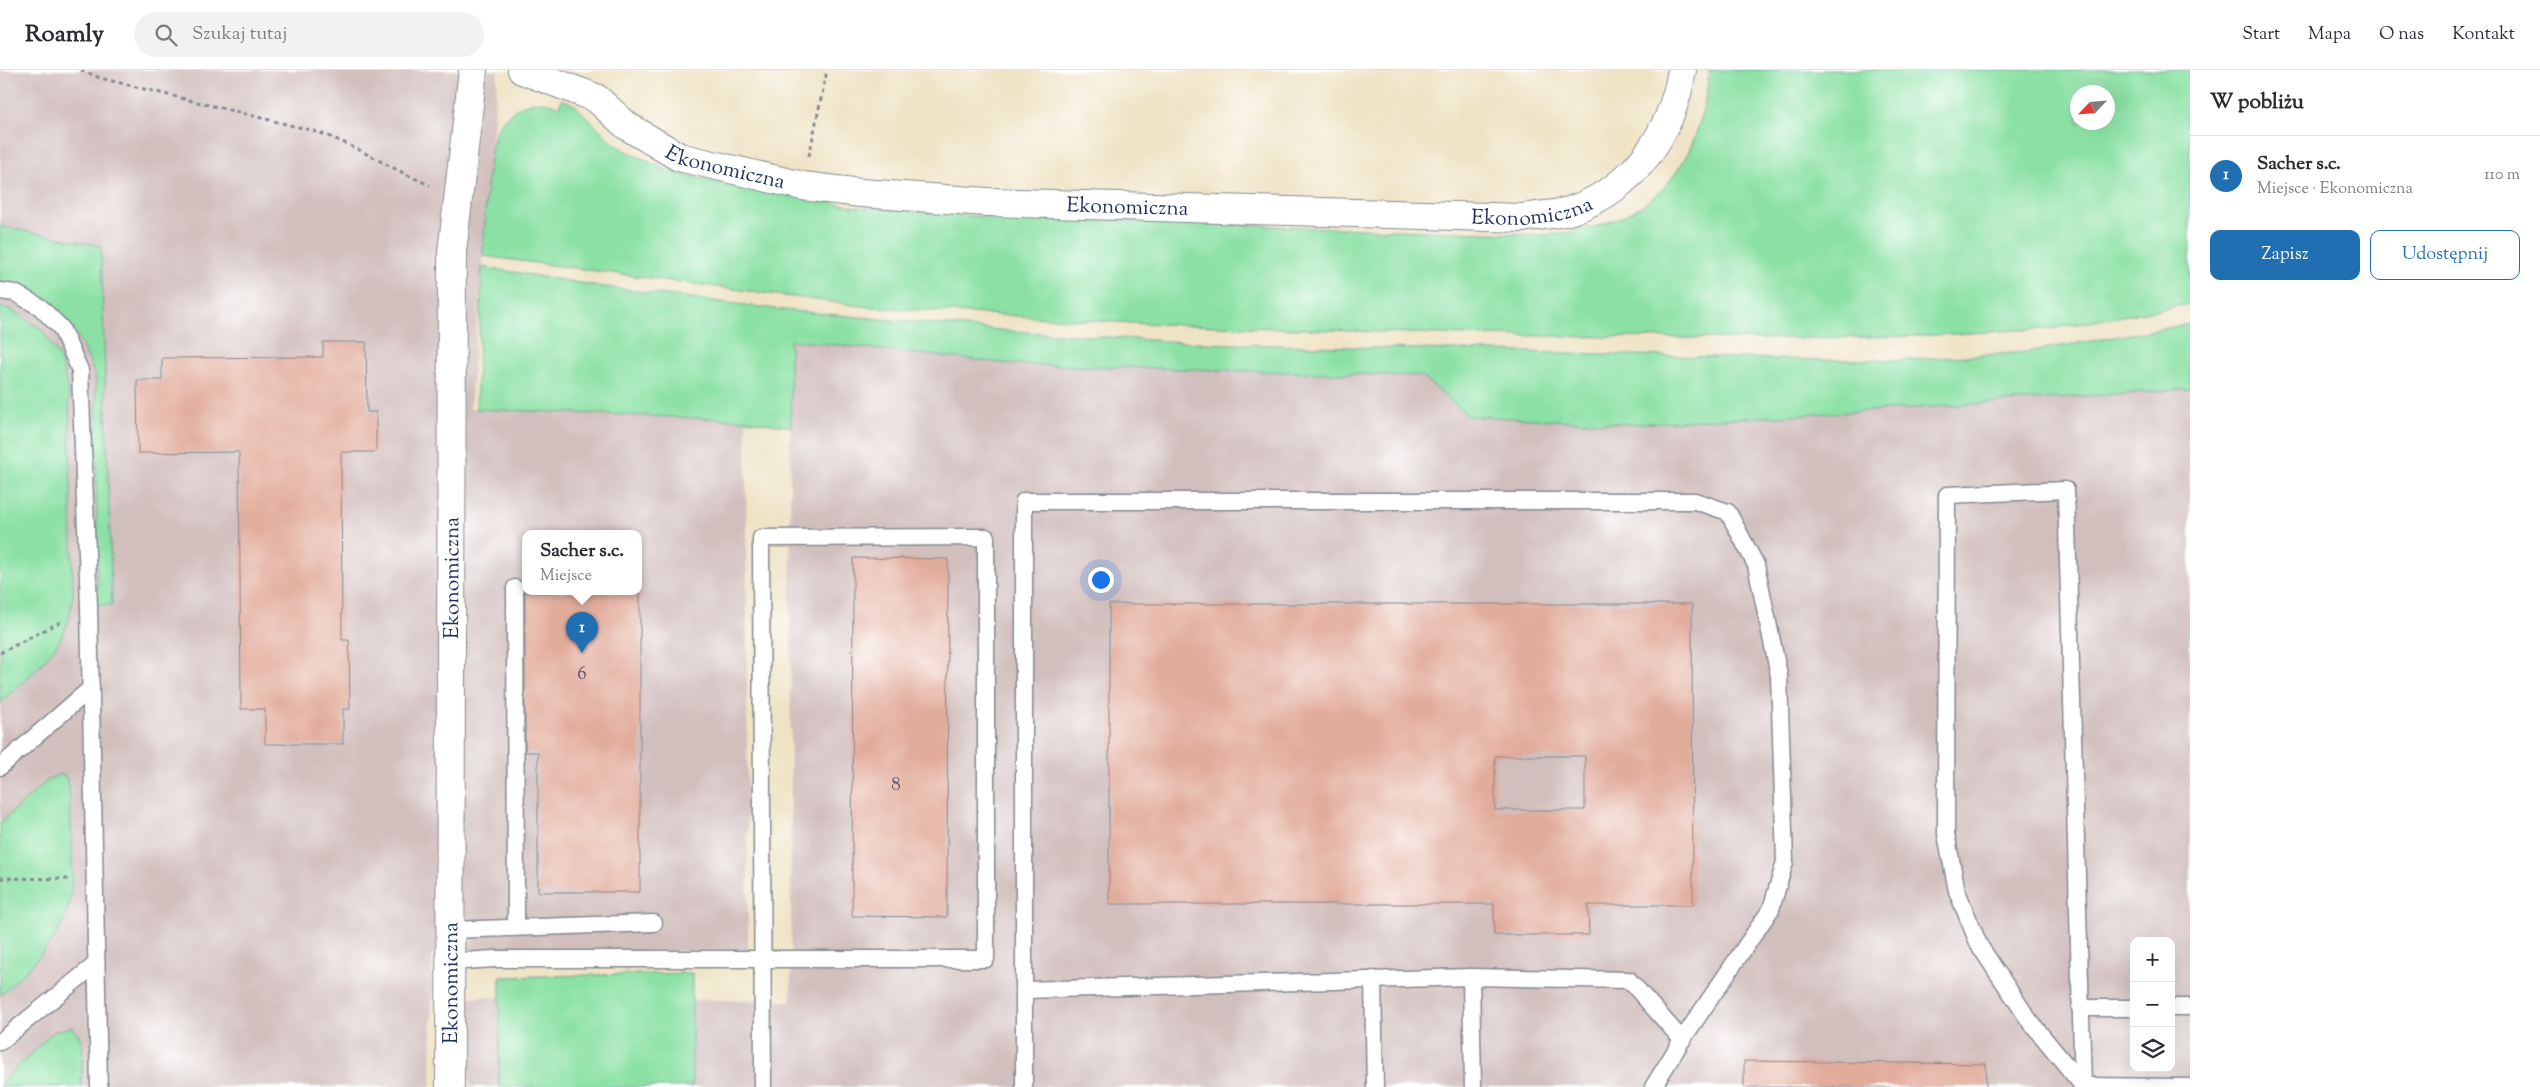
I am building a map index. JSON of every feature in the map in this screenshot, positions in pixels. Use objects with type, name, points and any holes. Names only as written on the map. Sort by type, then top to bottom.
[{"type":"street","name":"Ekonomiczna","points":[[450,1087],[452,262],[473,70]]},
{"type":"street","name":"Ekonomiczna","points":[[522,70],[596,98],[627,126],[679,157],[803,186],[861,193],[987,202],[1523,218],[1570,210],[1604,196],[1636,170],[1670,119],[1682,70]]},
{"type":"lane","points":[[0,291],[15,293],[40,307],[61,328],[80,370],[89,607],[99,1087]]},
{"type":"lane","points":[[2066,490],[2083,1087],[2030,1020],[1979,945],[1957,890],[1946,834],[1947,495],[2066,490]]},
{"type":"lane","points":[[1024,1087],[1024,500],[1696,501],[1728,512],[1756,565],[1778,676],[1786,862],[1771,909],[1682,1040],[1653,1087]]},
{"type":"lane","points":[[450,962],[494,959],[763,960],[986,958],[986,537],[761,538],[763,960],[763,1087]]},
{"type":"lane","points":[[515,588],[516,926]]},
{"type":"lane","points":[[0,768],[91,688]]},
{"type":"lane","points":[[450,930],[516,926],[654,923]]},
{"type":"lane","points":[[0,1042],[96,964]]},
{"type":"lane","points":[[1471,977],[1473,1087]]},
{"type":"lane","points":[[1024,990],[1471,977],[1629,980],[1682,1040]]},
{"type":"lane","points":[[1373,979],[1375,1087]]},
{"type":"lane","points":[[2080,1008],[2130,1008]]},
{"type":"lane","points":[[2175,1008],[2190,1008]]},
{"type":"lane","points":[[2083,1087],[2190,1087]]},
{"type":"path","points":[[81,70],[100,78],[342,140],[387,166],[458,196]]},
{"type":"path","points":[[803,186],[827,70]]},
{"type":"path","points":[[0,653],[89,607]]},
{"type":"path","points":[[0,878],[95,880]]},
{"type":"shaded area","points":[[0,70],[498,70],[470,409],[746,420],[748,950],[432,954],[431,1087],[0,1087]]},
{"type":"shaded area","points":[[790,340],[1011,364],[1423,376],[1468,416],[1779,416],[2190,389],[2190,1087],[470,1087],[468,997],[791,1001]]},
{"type":"green space","points":[[1709,70],[2190,70],[2190,304],[2055,328],[1920,336],[1754,339],[1465,335],[1133,323],[869,307],[483,256],[491,152],[499,126],[509,114],[522,106],[536,102],[545,102],[559,107],[562,99],[576,106],[611,141],[624,150],[669,171],[729,185],[857,207],[973,216],[1545,235],[1582,230],[1614,220],[1641,206],[1663,188],[1681,165],[1694,138],[1704,106]]},
{"type":"green space","points":[[0,226],[101,246],[112,605],[97,605],[96,378],[80,341],[63,315],[38,296],[21,288],[0,282]]},
{"type":"green space","points":[[482,267],[605,287],[783,310],[1010,331],[1199,343],[1817,360],[1906,360],[2026,352],[2190,324],[2190,389],[1889,410],[1631,424],[1468,416],[1422,376],[1011,364],[790,340],[791,427],[746,420],[476,409]]},
{"type":"green space","points":[[0,307],[10,309],[42,330],[60,358],[69,395],[73,596],[67,623],[54,649],[38,668],[0,703]]},
{"type":"green space","points":[[59,774],[66,777],[69,786],[72,885],[67,912],[62,924],[47,947],[0,996],[0,823],[48,780]]},
{"type":"green space","points":[[692,973],[692,1087],[499,1087],[500,977]]},
{"type":"green space","points":[[70,1027],[80,1037],[82,1045],[81,1087],[0,1087],[0,1084],[53,1032]]},
{"type":"building","points":[[323,342],[366,342],[367,412],[376,412],[376,452],[341,452],[342,640],[349,640],[350,709],[343,709],[343,744],[265,744],[265,709],[241,709],[239,452],[138,453],[137,380],[162,380],[162,358],[323,357]]},
{"type":"building","points":[[853,558],[948,559],[947,917],[852,916]]},
{"type":"building","points":[[525,595],[640,595],[640,892],[538,892],[538,752],[525,752]]},
{"type":"building","points":[[1109,604],[1692,604],[1693,905],[1588,905],[1589,935],[1494,935],[1494,904],[1109,904]],"holes":[[[1495,756],[1585,756],[1585,810],[1495,810]]]},
{"type":"building","points":[[1744,1061],[1986,1064],[1986,1087],[1744,1087]]},
{"type":"place","name":"Sacher s.c.","points":[[582,653]]}]
